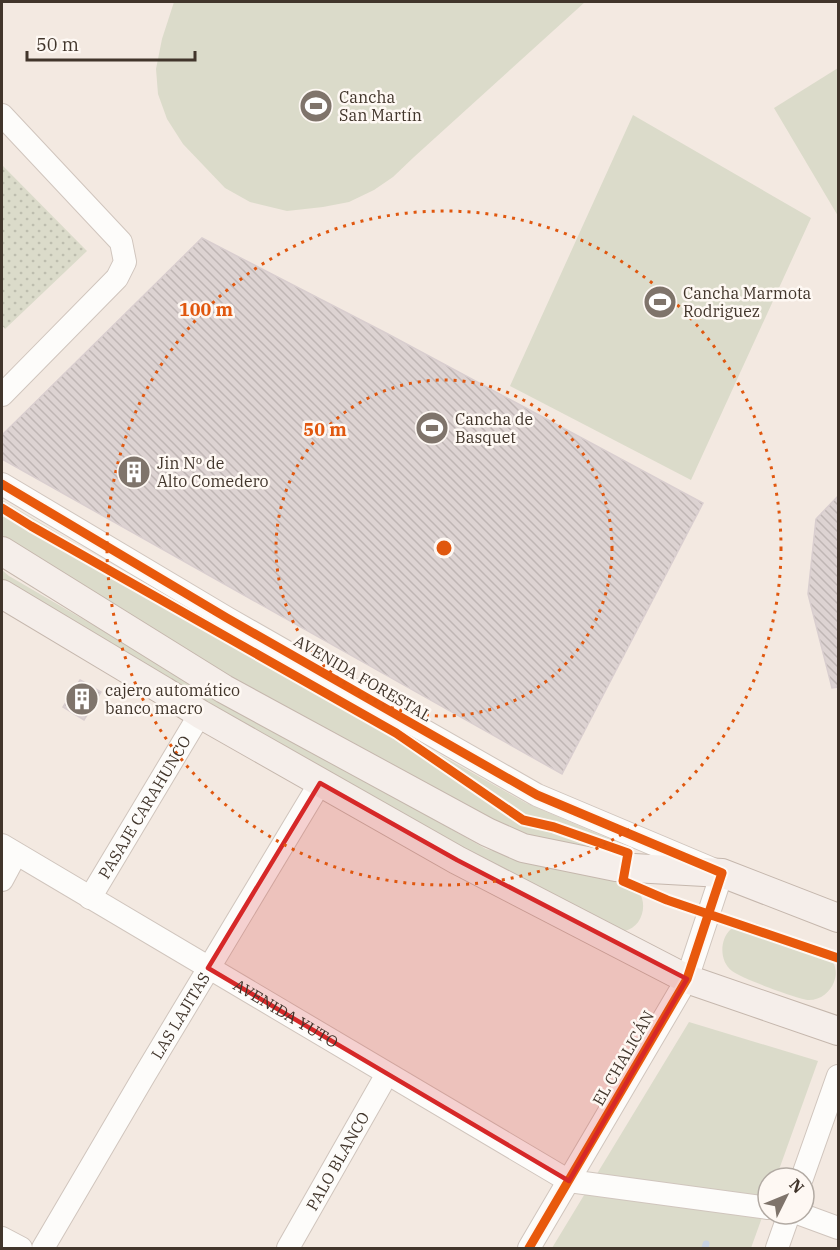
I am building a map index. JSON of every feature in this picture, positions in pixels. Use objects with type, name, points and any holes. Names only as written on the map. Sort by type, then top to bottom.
[{"type":"main road","name":"AVENIDA FORESTAL","points":[[2,551],[224,689],[487,832],[523,848],[616,867],[722,873],[838,918]]},
{"type":"main road","points":[[2,594],[200,714],[457,861],[687,979],[838,1031]]},
{"type":"street","points":[[2,115],[121,242],[125,262],[117,278],[2,395]]},
{"type":"street","name":"AVENIDA FORESTAL","points":[[2,484],[227,618],[537,795],[722,873]]},
{"type":"street","name":"PASAJE CARAHUNCO","points":[[90,898],[200,714]]},
{"type":"street","name":"LAS LAJITAS","points":[[43,1248],[320,783]]},
{"type":"street","points":[[2,880],[9,850]]},
{"type":"street","name":"AVENIDA YUTO","points":[[9,850],[570,1181]]},
{"type":"street","name":"EL CHALICÁN","points":[[529,1248],[687,979],[722,873]]},
{"type":"street","name":"PALO BLANCO","points":[[288,1248],[387,1074]]},
{"type":"street","points":[[806,1166],[838,1076]]},
{"type":"street","points":[[570,1181],[756,1206]]},
{"type":"street","points":[[816,1220],[838,1228]]},
{"type":"street","points":[[777,1248],[785,1226]]},
{"type":"street","points":[[2,1238],[21,1248]]},
{"type":"highlighted area","points":[[320,783],[457,860],[687,979],[569,1181],[208,968]]},
{"type":"green space","name":"Cancha San Martín","points":[[174,2],[585,2],[393,177],[374,190],[349,202],[287,211],[250,202],[225,188],[183,144],[167,119],[158,94],[156,69],[162,39]]},
{"type":"green space","points":[[838,68],[838,216],[774,108]]},
{"type":"green space","name":"Cancha Marmota Rodriguez","points":[[633,115],[811,218],[691,480],[510,386]]},
{"type":"green space","points":[[2,165],[87,251],[5,329],[2,325]]},
{"type":"green space","points":[[2,500],[266,657],[526,803],[631,848],[633,851],[631,856],[532,839],[496,825],[252,690],[35,559],[2,535]]},
{"type":"green space","points":[[2,570],[148,657],[486,849],[632,886],[642,897],[643,909],[639,921],[624,931],[605,928],[234,718],[2,580]]},
{"type":"green space","points":[[746,922],[756,923],[824,950],[835,969],[834,982],[830,989],[817,999],[803,999],[732,971],[723,957],[724,940],[730,930]]},
{"type":"green space","points":[[689,1022],[818,1061],[780,1166],[756,1166],[756,1226],[759,1226],[751,1248],[552,1248]]},
{"type":"building","points":[[202,238],[386,333],[703,503],[562,774],[2,459],[2,435]]},
{"type":"building","points":[[838,496],[838,687],[832,688],[808,594],[816,519]]},
{"type":"building","name":"cajero automático banco macro","points":[[80,680],[101,692],[84,720],[63,707]]},
{"type":"waterway","points":[[705,1248],[706,1244]]},
{"type":"cycle path","points":[[2,484],[227,618],[537,795],[722,873],[687,979],[529,1248]]},
{"type":"cycle path","points":[[2,508],[396,733],[523,820],[554,827],[628,853],[623,881],[667,900],[838,958]]},
{"type":"place","name":"Cancha San Martín","points":[[316,106]]},
{"type":"place","name":"Cancha Marmota Rodriguez","points":[[660,302]]},
{"type":"place","name":"Cancha de Basquet","points":[[432,428]]},
{"type":"place","name":"Jin Nº de Alto Comedero","points":[[134,472]]},
{"type":"place","name":"cajero automático banco macro","points":[[82,699]]}]
